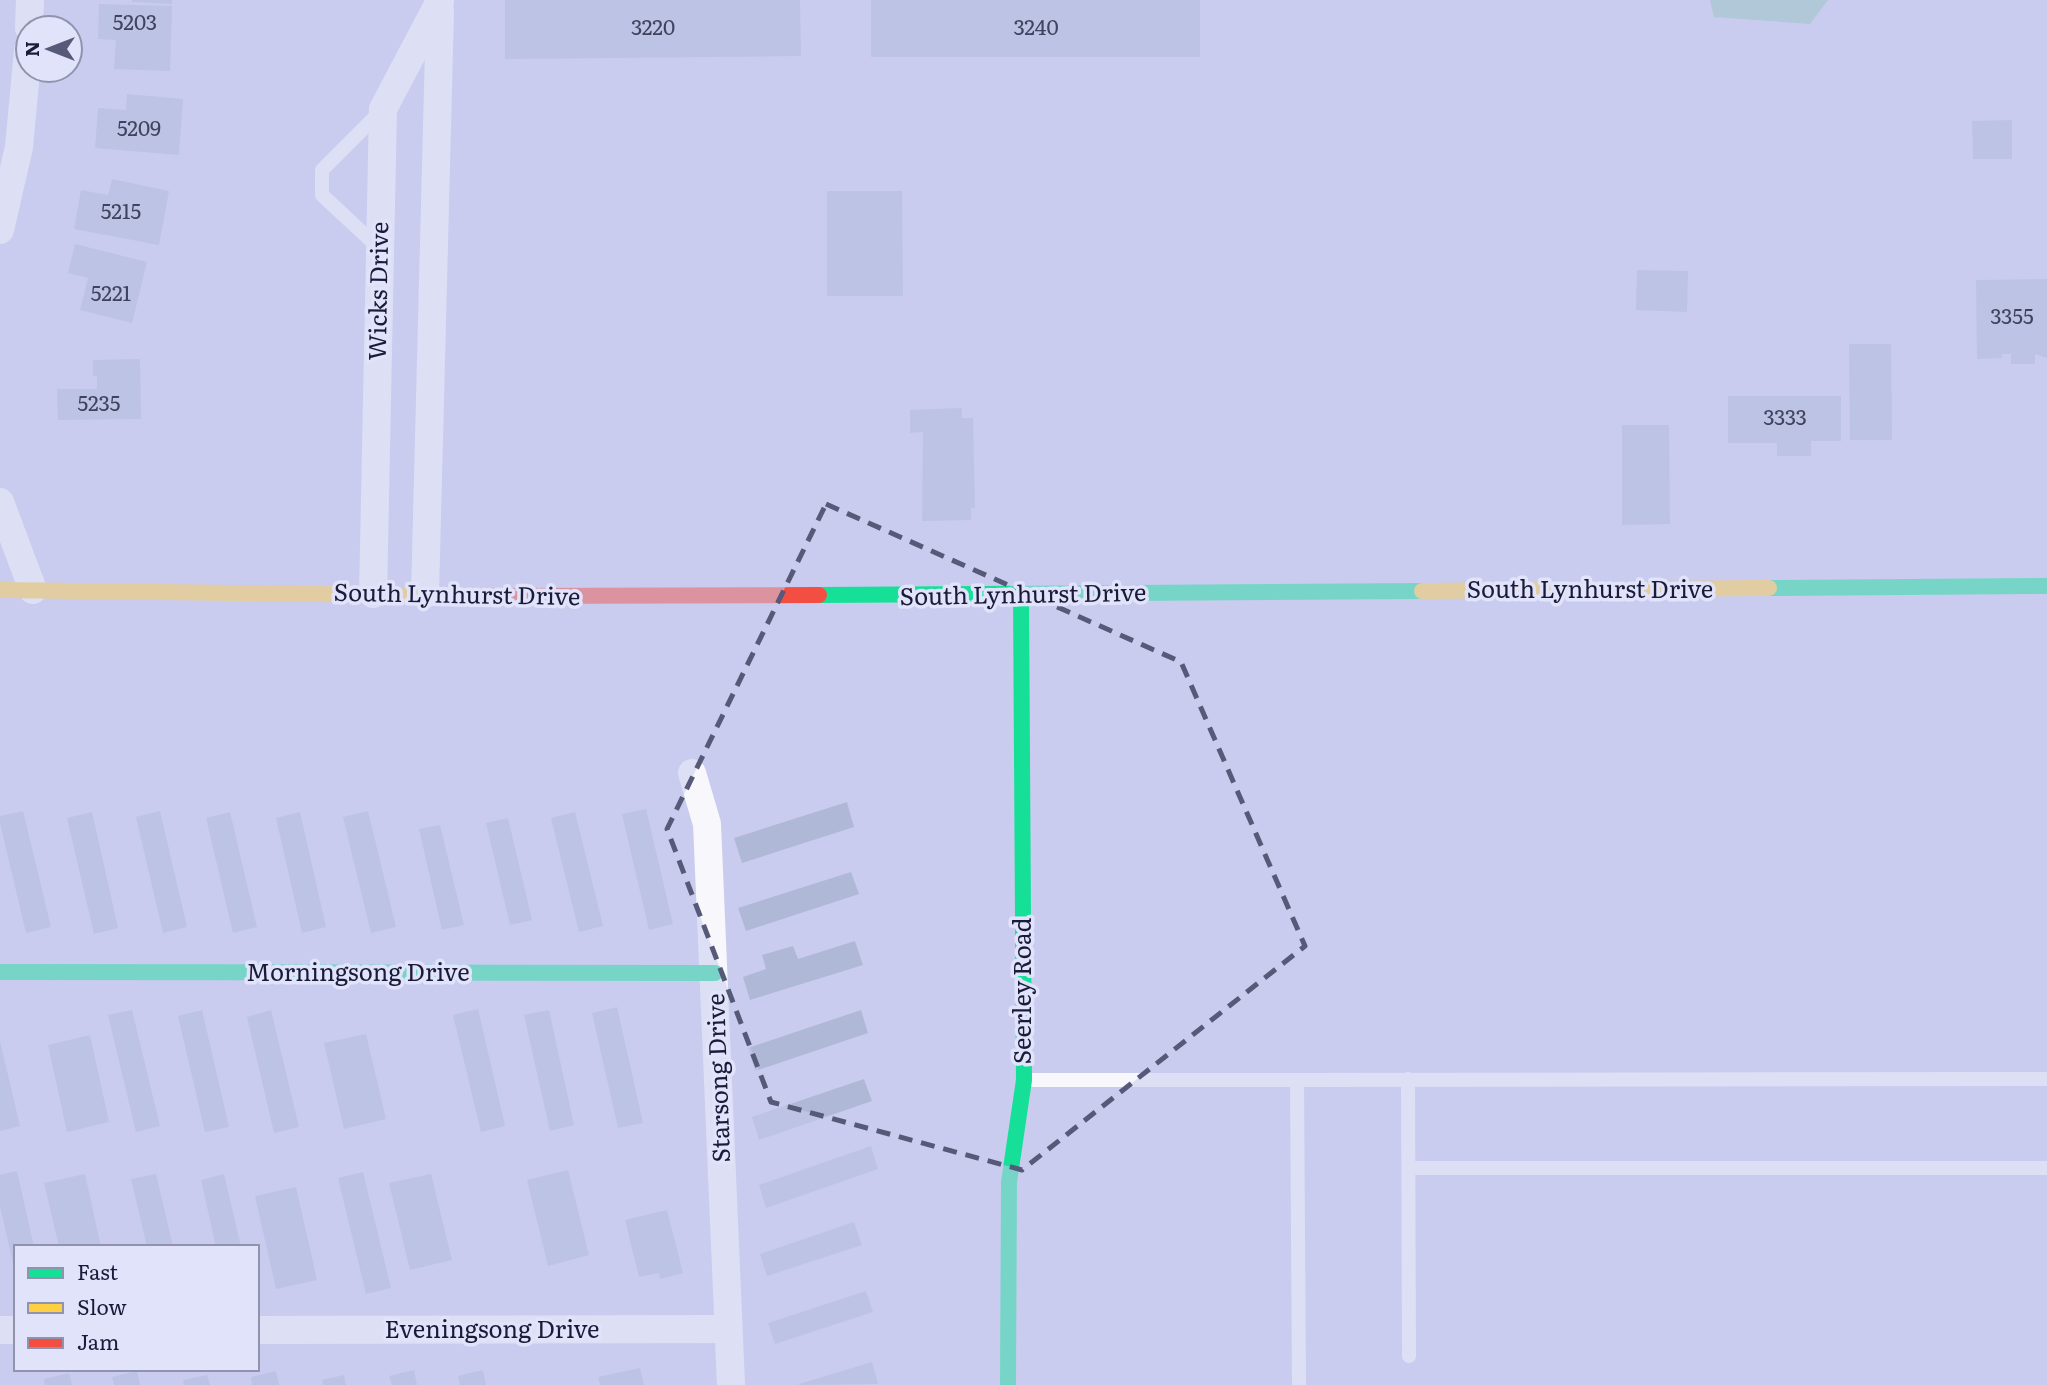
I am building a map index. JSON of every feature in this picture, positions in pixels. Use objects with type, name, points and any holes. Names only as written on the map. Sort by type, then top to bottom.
[{"type":"main road","name":"South Lynhurst Drive","points":[[0,590],[597,597],[2047,586]]},
{"type":"main road","name":"Seerley Road","points":[[1009,1385],[1009,1182],[1024,1080],[1021,595]]},
{"type":"main road","name":"Morningsong Drive","points":[[0,972],[715,973]]},
{"type":"street","name":"Wicks Drive","points":[[373,594],[383,109],[440,1]]},
{"type":"street","name":"Wicks Drive","points":[[425,594],[440,1]]},
{"type":"street","points":[[0,230],[19,147],[25,84]]},
{"type":"street","points":[[0,502],[33,590]]},
{"type":"street","name":"Starsong Drive","points":[[692,773],[707,824],[731,1385]]},
{"type":"street","name":"Eveningsong Drive","points":[[259,1330],[728,1329]]},
{"type":"lane","points":[[379,248],[322,195],[322,170],[383,109]]},
{"type":"lane","points":[[1408,1079],[1409,1356]]},
{"type":"lane","points":[[1024,1080],[2047,1079]]},
{"type":"lane","points":[[1297,1080],[1299,1385]]},
{"type":"lane","points":[[1409,1168],[2047,1168]]},
{"type":"highlighted area","points":[[826,504],[1181,662],[1305,946],[1022,1170],[771,1102],[667,829]]},
{"type":"green space","points":[[1710,0],[1828,0],[1810,24],[1714,17]]},
{"type":"building","points":[[172,0],[172,4],[132,2]]},
{"type":"building","points":[[505,0],[800,0],[801,56],[505,59]]},
{"type":"building","points":[[871,0],[1200,0],[1200,57],[871,57]]},
{"type":"building","points":[[99,4],[172,6],[170,71],[114,69],[116,40],[98,39]]},
{"type":"building","points":[[127,94],[183,99],[179,155],[95,148],[98,108],[126,110]]},
{"type":"building","points":[[2012,120],[2012,159],[1973,159],[1972,121]]},
{"type":"building","points":[[112,179],[169,191],[159,245],[74,229],[81,190],[108,195]]},
{"type":"building","points":[[827,191],[902,191],[903,296],[827,296]]},
{"type":"building","points":[[75,244],[147,262],[132,323],[80,310],[88,278],[68,273]]},
{"type":"building","points":[[1637,270],[1688,271],[1687,312],[1636,310]]},
{"type":"building","points":[[2047,279],[2047,358],[2035,354],[2035,364],[2011,364],[2011,354],[2002,354],[2002,358],[1977,359],[1976,280]]},
{"type":"building","points":[[1849,344],[1891,344],[1892,440],[1850,440]]},
{"type":"building","points":[[140,359],[141,419],[58,420],[57,389],[97,389],[97,376],[93,376],[93,360]]},
{"type":"building","points":[[1728,396],[1841,396],[1841,441],[1811,441],[1811,456],[1777,456],[1777,443],[1728,443]]},
{"type":"building","points":[[962,408],[962,418],[973,418],[975,508],[971,508],[971,520],[922,521],[923,432],[910,433],[910,410]]},
{"type":"building","points":[[1622,425],[1669,425],[1670,524],[1622,525]]},
{"type":"building","points":[[847,802],[854,827],[742,863],[734,838]]},
{"type":"building","points":[[646,809],[673,924],[649,930],[622,814]]},
{"type":"building","points":[[23,811],[51,927],[26,933],[0,823],[0,816]]},
{"type":"building","points":[[160,811],[187,927],[163,933],[136,817]]},
{"type":"building","points":[[368,811],[396,927],[371,933],[343,817]]},
{"type":"building","points":[[92,812],[118,928],[94,934],[67,818]]},
{"type":"building","points":[[230,812],[257,927],[233,933],[206,818]]},
{"type":"building","points":[[300,812],[326,927],[302,933],[276,818]]},
{"type":"building","points":[[575,812],[603,926],[579,932],[551,818]]},
{"type":"building","points":[[508,818],[532,920],[510,925],[486,823]]},
{"type":"building","points":[[440,825],[464,925],[442,930],[419,829]]},
{"type":"building","points":[[851,872],[859,894],[746,931],[738,908]]},
{"type":"building","points":[[855,941],[863,965],[750,1000],[743,977],[766,969],[762,955],[793,946],[798,959]]},
{"type":"building","points":[[617,1007],[643,1123],[618,1128],[592,1013]]},
{"type":"building","points":[[478,1009],[505,1126],[481,1132],[453,1015]]},
{"type":"building","points":[[132,1010],[160,1126],[136,1132],[108,1015]]},
{"type":"building","points":[[202,1010],[229,1127],[205,1132],[178,1016]]},
{"type":"building","points":[[271,1010],[299,1127],[274,1133],[247,1017]]},
{"type":"building","points":[[549,1010],[574,1125],[550,1131],[524,1015]]},
{"type":"building","points":[[861,1010],[868,1033],[755,1071],[748,1048]]},
{"type":"building","points":[[366,1034],[386,1119],[344,1129],[324,1043]]},
{"type":"building","points":[[90,1035],[109,1122],[67,1132],[48,1045]]},
{"type":"building","points":[[0,1041],[20,1126],[0,1131]]},
{"type":"building","points":[[864,1079],[872,1101],[759,1140],[752,1117]]},
{"type":"building","points":[[871,1146],[878,1169],[766,1208],[759,1185]]},
{"type":"building","points":[[568,1170],[589,1255],[548,1266],[527,1180]]},
{"type":"building","points":[[17,1171],[34,1245],[14,1245],[14,1268],[0,1206],[0,1175]]},
{"type":"building","points":[[363,1172],[391,1288],[366,1294],[338,1178]]},
{"type":"building","points":[[85,1174],[101,1245],[59,1245],[44,1183]]},
{"type":"building","points":[[156,1174],[173,1245],[147,1245],[131,1179]]},
{"type":"building","points":[[224,1174],[241,1245],[216,1245],[201,1180]]},
{"type":"building","points":[[431,1174],[452,1260],[410,1270],[389,1183]]},
{"type":"building","points":[[296,1187],[317,1280],[276,1289],[255,1196]]},
{"type":"building","points":[[667,1210],[683,1273],[660,1279],[659,1273],[639,1277],[625,1220]]},
{"type":"building","points":[[854,1222],[862,1245],[767,1276],[760,1254]]},
{"type":"building","points":[[866,1291],[873,1312],[775,1344],[768,1323]]},
{"type":"building","points":[[872,1362],[878,1384],[799,1385],[799,1384]]},
{"type":"building","points":[[640,1368],[644,1385],[600,1385],[598,1377]]},
{"type":"building","points":[[414,1370],[417,1385],[392,1385],[389,1376]]},
{"type":"building","points":[[483,1370],[486,1385],[460,1385],[458,1376]]},
{"type":"building","points":[[137,1371],[140,1385],[114,1385],[112,1377]]},
{"type":"building","points":[[276,1371],[279,1385],[252,1385],[251,1377]]},
{"type":"building","points":[[69,1373],[72,1385],[45,1385],[44,1379]]},
{"type":"building","points":[[207,1375],[210,1385],[184,1385],[183,1380]]},
{"type":"building","points":[[344,1375],[346,1385],[323,1385],[322,1380]]},
{"type":"traffic: fast","points":[[1769,588],[2047,586]]},
{"type":"traffic: fast","points":[[819,595],[1422,591]]},
{"type":"traffic: fast","points":[[1008,1385],[1009,1182],[1024,1080],[1021,595]]},
{"type":"traffic: fast","points":[[0,972],[715,973]]},
{"type":"traffic: slow","points":[[1422,591],[1769,588]]},
{"type":"traffic: slow","points":[[0,590],[480,596]]},
{"type":"traffic: jam","points":[[480,596],[819,595]]}]
